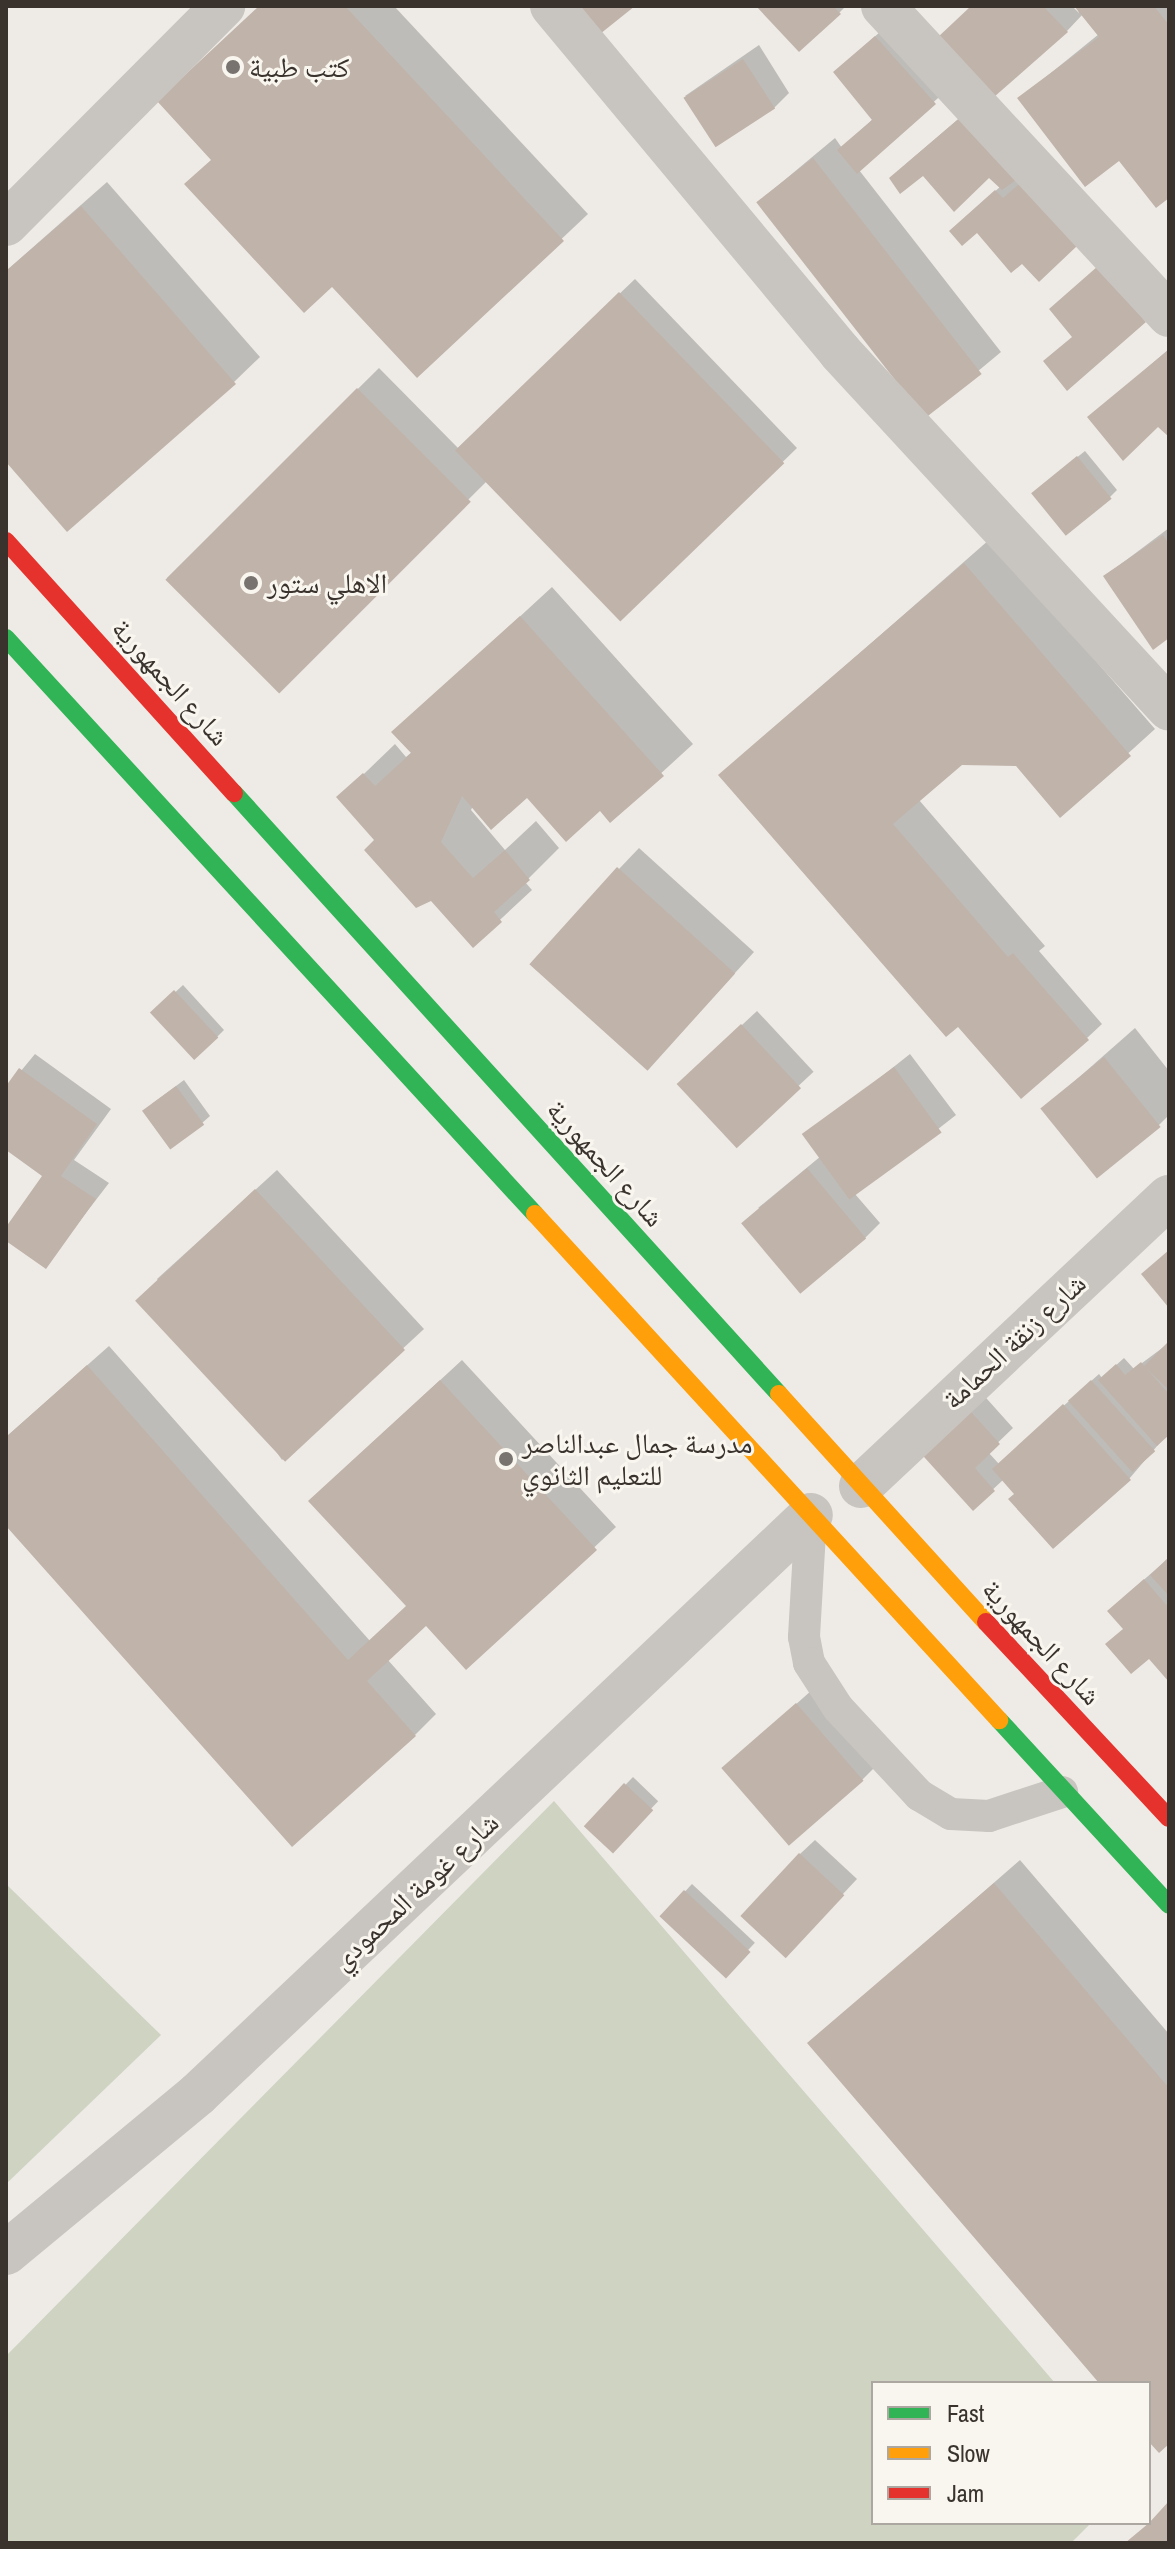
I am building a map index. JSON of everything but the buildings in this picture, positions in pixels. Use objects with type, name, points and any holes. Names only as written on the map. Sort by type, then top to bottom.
[{"type":"main road","name":"شارع الجمهورية","points":[[6,541],[861,1486],[1169,1818]]},
{"type":"main road","points":[[6,638],[1062,1792],[1169,1905]]},
{"type":"street","points":[[6,224],[223,6]]},
{"type":"street","points":[[552,6],[840,352],[1169,708]]},
{"type":"street","points":[[883,6],[1169,315]]},
{"type":"street","name":"شارع زنقة الحمامة","points":[[861,1486],[1169,1197]]},
{"type":"street","name":"شارع غومة المحمودي","points":[[6,2253],[198,2094],[811,1515]]},
{"type":"lane","points":[[811,1515],[804,1637],[809,1663],[838,1708],[919,1795],[951,1814],[989,1816],[1062,1792]]},
{"type":"green space","points":[[554,1801],[1053,2381],[871,2381],[871,2525],[1089,2525],[1071,2543],[6,2543],[6,2356]]},
{"type":"green space","points":[[6,1884],[161,2035],[6,2184]]},
{"type":"traffic: fast","points":[[6,638],[535,1214]]},
{"type":"traffic: fast","points":[[234,793],[779,1394]]},
{"type":"traffic: fast","points":[[999,1720],[1169,1905]]},
{"type":"traffic: slow","points":[[535,1214],[999,1720]]},
{"type":"traffic: slow","points":[[779,1394],[986,1622]]},
{"type":"traffic: jam","points":[[6,541],[234,793]]},
{"type":"traffic: jam","points":[[986,1622],[1169,1818]]},
{"type":"place","name":"كتب طبية","points":[[233,67]]},
{"type":"place","name":"الاهلي ستور","points":[[251,583]]},
{"type":"place","name":"مدرسة جمال عبدالناصر للتعليم الثانوي","points":[[506,1459]]}]
